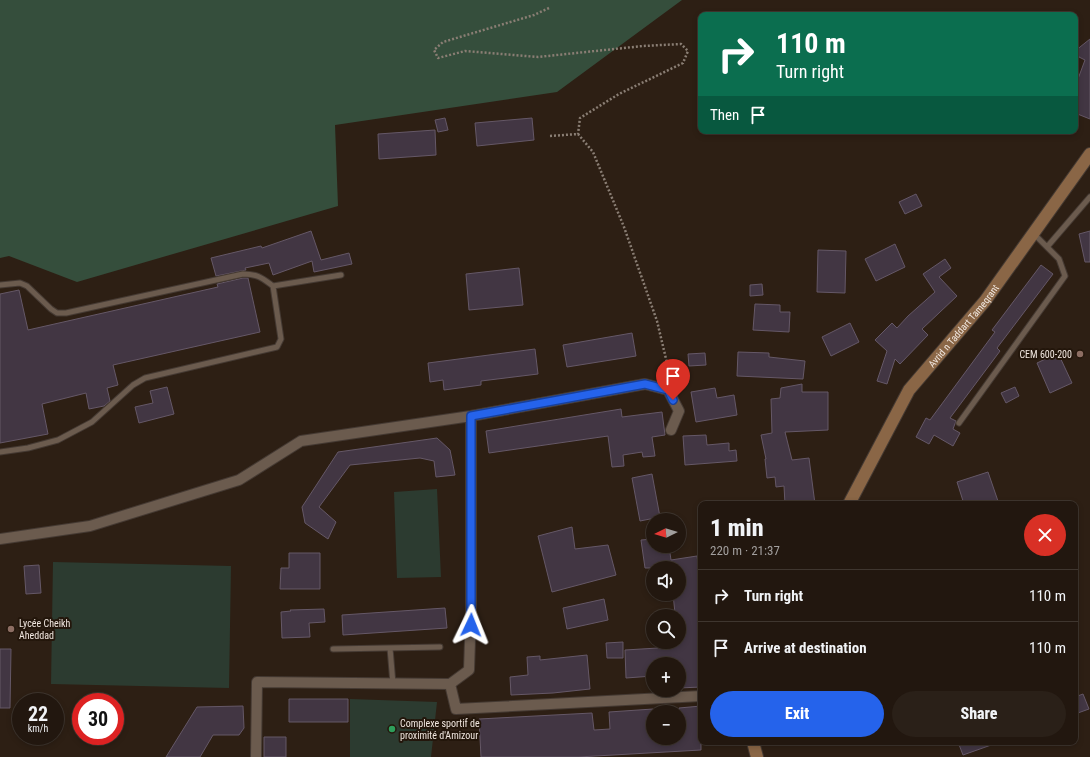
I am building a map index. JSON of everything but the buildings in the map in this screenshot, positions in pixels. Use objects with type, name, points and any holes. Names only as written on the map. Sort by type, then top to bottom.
[{"type":"main road","name":"Avrid n Taddart Tameqrant","points":[[850,501],[909,390],[984,301],[1090,154]]},
{"type":"main road","points":[[754,745],[757,757]]},
{"type":"street","points":[[0,539],[90,526],[239,480],[301,441],[471,416],[645,384],[668,390],[679,411],[671,430]]},
{"type":"street","points":[[256,757],[257,682],[450,684],[469,670],[471,610],[471,416]]},
{"type":"street","points":[[450,684],[456,709],[698,696]]},
{"type":"lane","points":[[1048,248],[1090,197]]},
{"type":"lane","points":[[959,423],[1065,276],[1059,259],[1034,233]]},
{"type":"lane","points":[[0,285],[20,283],[27,286],[57,313],[66,313],[243,274],[254,274],[259,276],[273,286],[341,276]]},
{"type":"lane","points":[[0,452],[28,448],[58,440],[92,422],[133,385],[145,378],[277,347],[281,338],[273,286]]},
{"type":"lane","points":[[333,649],[440,647]]},
{"type":"lane","points":[[390,648],[392,684]]},
{"type":"path","points":[[549,8],[534,15],[443,42],[434,50],[438,58],[465,51],[538,57],[682,44],[688,51],[683,63],[619,94],[580,118],[578,134],[593,152],[624,227],[657,321],[668,363],[659,388]]},
{"type":"path","points":[[550,136],[578,134]]},
{"type":"green space","points":[[0,0],[682,0],[557,92],[335,125],[338,206],[77,282],[9,256],[0,258]]},
{"type":"green space","points":[[437,489],[441,577],[397,578],[394,492]]},
{"type":"green space","points":[[53,562],[231,566],[229,688],[51,684]]},
{"type":"green space","name":"Complexe sportif de proximité d'Amizour","points":[[350,699],[437,702],[431,757],[350,757]]},
{"type":"place","name":"CEM 600-200","points":[[1080,354]]},
{"type":"place","name":"Lycée Cheikh Aheddad","points":[[11,629]]},
{"type":"place","name":"Complexe sportif de proximité d'Amizour","points":[[392,729]]},
{"type":"route","points":[[471,625],[471,416],[645,384],[668,390],[673,400]]}]
